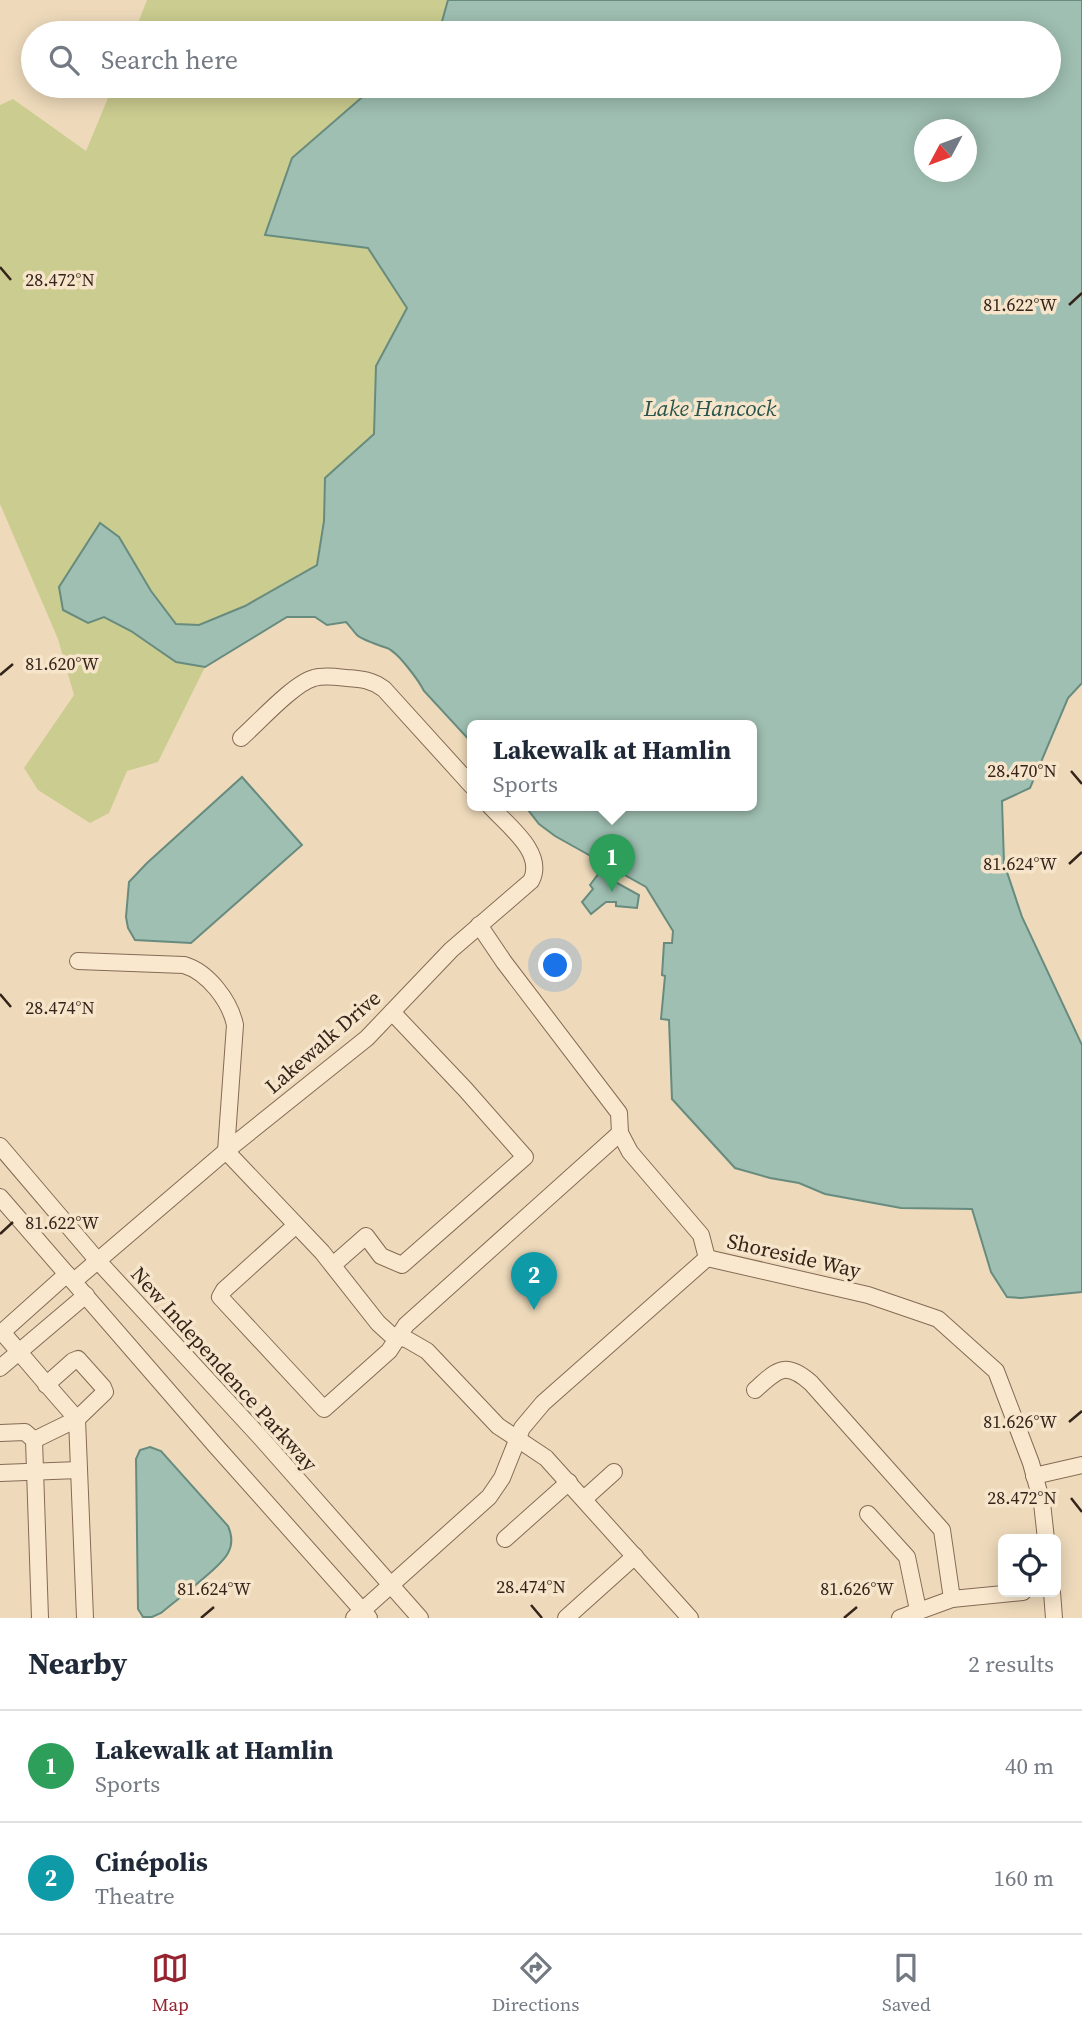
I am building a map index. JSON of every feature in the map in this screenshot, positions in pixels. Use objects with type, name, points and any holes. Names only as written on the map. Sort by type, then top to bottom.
[{"type":"street","points":[[241,738],[308,680],[322,676],[363,679],[384,689],[467,780]]},
{"type":"street","name":"Lakewalk Drive","points":[[1,1333],[97,1261],[226,1151],[355,1048],[438,963],[526,887],[536,868],[532,854],[494,811]]},
{"type":"street","name":"Shoreside Way","points":[[479,925],[619,1113],[620,1133],[630,1152],[701,1235],[707,1258],[868,1295],[938,1319],[996,1371],[1006,1392],[1034,1476],[1042,1503],[1045,1534]]},
{"type":"street","points":[[78,961],[184,965],[199,972],[224,999],[235,1025],[226,1151],[333,1265],[378,1323],[398,1337],[427,1351],[490,1419],[546,1458],[690,1618]]},
{"type":"street","points":[[333,1265],[366,1236],[381,1256],[402,1265],[525,1157],[392,1012]]},
{"type":"street","points":[[296,1225],[219,1294],[324,1409],[389,1351],[406,1325],[620,1133]]},
{"type":"street","name":"New Independence Parkway","points":[[0,1146],[97,1261],[252,1428],[420,1618]]},
{"type":"street","points":[[0,1197],[361,1616],[489,1497],[502,1478],[522,1428],[543,1403],[707,1258]]},
{"type":"street","points":[[0,1368],[86,1295]]},
{"type":"street","points":[[1,1333],[77,1419],[85,1618]]},
{"type":"street","points":[[34,1440],[77,1419],[105,1392],[80,1360],[73,1361],[46,1385]]},
{"type":"street","points":[[755,1390],[782,1369],[799,1374],[811,1383],[942,1530],[952,1598]]},
{"type":"street","points":[[0,1433],[25,1432],[34,1440],[40,1618]]},
{"type":"street","points":[[1034,1476],[1082,1465]]},
{"type":"street","points":[[0,1472],[79,1470]]},
{"type":"street","points":[[584,1499],[614,1472]]},
{"type":"street","points":[[505,1539],[569,1482]]},
{"type":"street","points":[[868,1514],[907,1557],[918,1610]]},
{"type":"street","points":[[575,1615],[635,1556]]},
{"type":"street","points":[[900,1618],[952,1598],[998,1594]]},
{"type":"street","points":[[1052,1597],[1054,1618]]},
{"type":"green space","points":[[147,0],[448,0],[442,21],[139,21]]},
{"type":"green space","points":[[108,98],[361,98],[292,158],[265,234],[368,248],[407,308],[376,366],[374,434],[325,478],[324,521],[317,565],[245,606],[199,625],[175,624],[151,591],[60,585],[64,610],[88,623],[104,617],[131,631],[176,662],[205,667],[158,762],[127,771],[109,813],[90,823],[38,790],[24,768],[74,695],[58,639],[0,504],[0,105],[13,99],[86,151]]},
{"type":"water","name":"Lake Hancock","points":[[448,0],[1082,0],[1082,683],[1068,698],[1030,788],[1002,801],[1004,863],[1022,917],[1082,1045],[1082,1292],[1007,1297],[991,1272],[972,1209],[901,1208],[825,1194],[799,1183],[735,1168],[672,1099],[669,1020],[661,1019],[665,976],[662,975],[664,943],[672,943],[673,931],[646,887],[555,836],[539,824],[529,811],[757,811],[757,720],[467,720],[467,738],[424,691],[397,655],[359,637],[346,622],[327,625],[315,617],[287,617],[205,667],[176,662],[131,631],[104,617],[88,623],[63,610],[59,587],[100,523],[119,537],[151,591],[176,624],[199,625],[245,606],[317,565],[324,521],[325,478],[374,434],[376,366],[407,308],[368,248],[265,235],[292,158],[361,98],[1061,98],[1061,21],[442,21]]},
{"type":"water","points":[[242,777],[302,845],[191,943],[135,940],[128,928],[126,917],[129,882]]},
{"type":"water","points":[[599,873],[639,895],[637,908],[606,902],[591,914],[582,902],[593,889],[590,885]]},
{"type":"water","points":[[150,1447],[161,1451],[228,1526],[231,1543],[228,1553],[197,1584],[161,1613],[143,1617],[138,1609],[136,1459],[140,1450]]},
{"type":"place","name":"Lakewalk at Hamlin","points":[[612,892]]},
{"type":"place","name":"Cinépolis","points":[[534,1310]]}]
